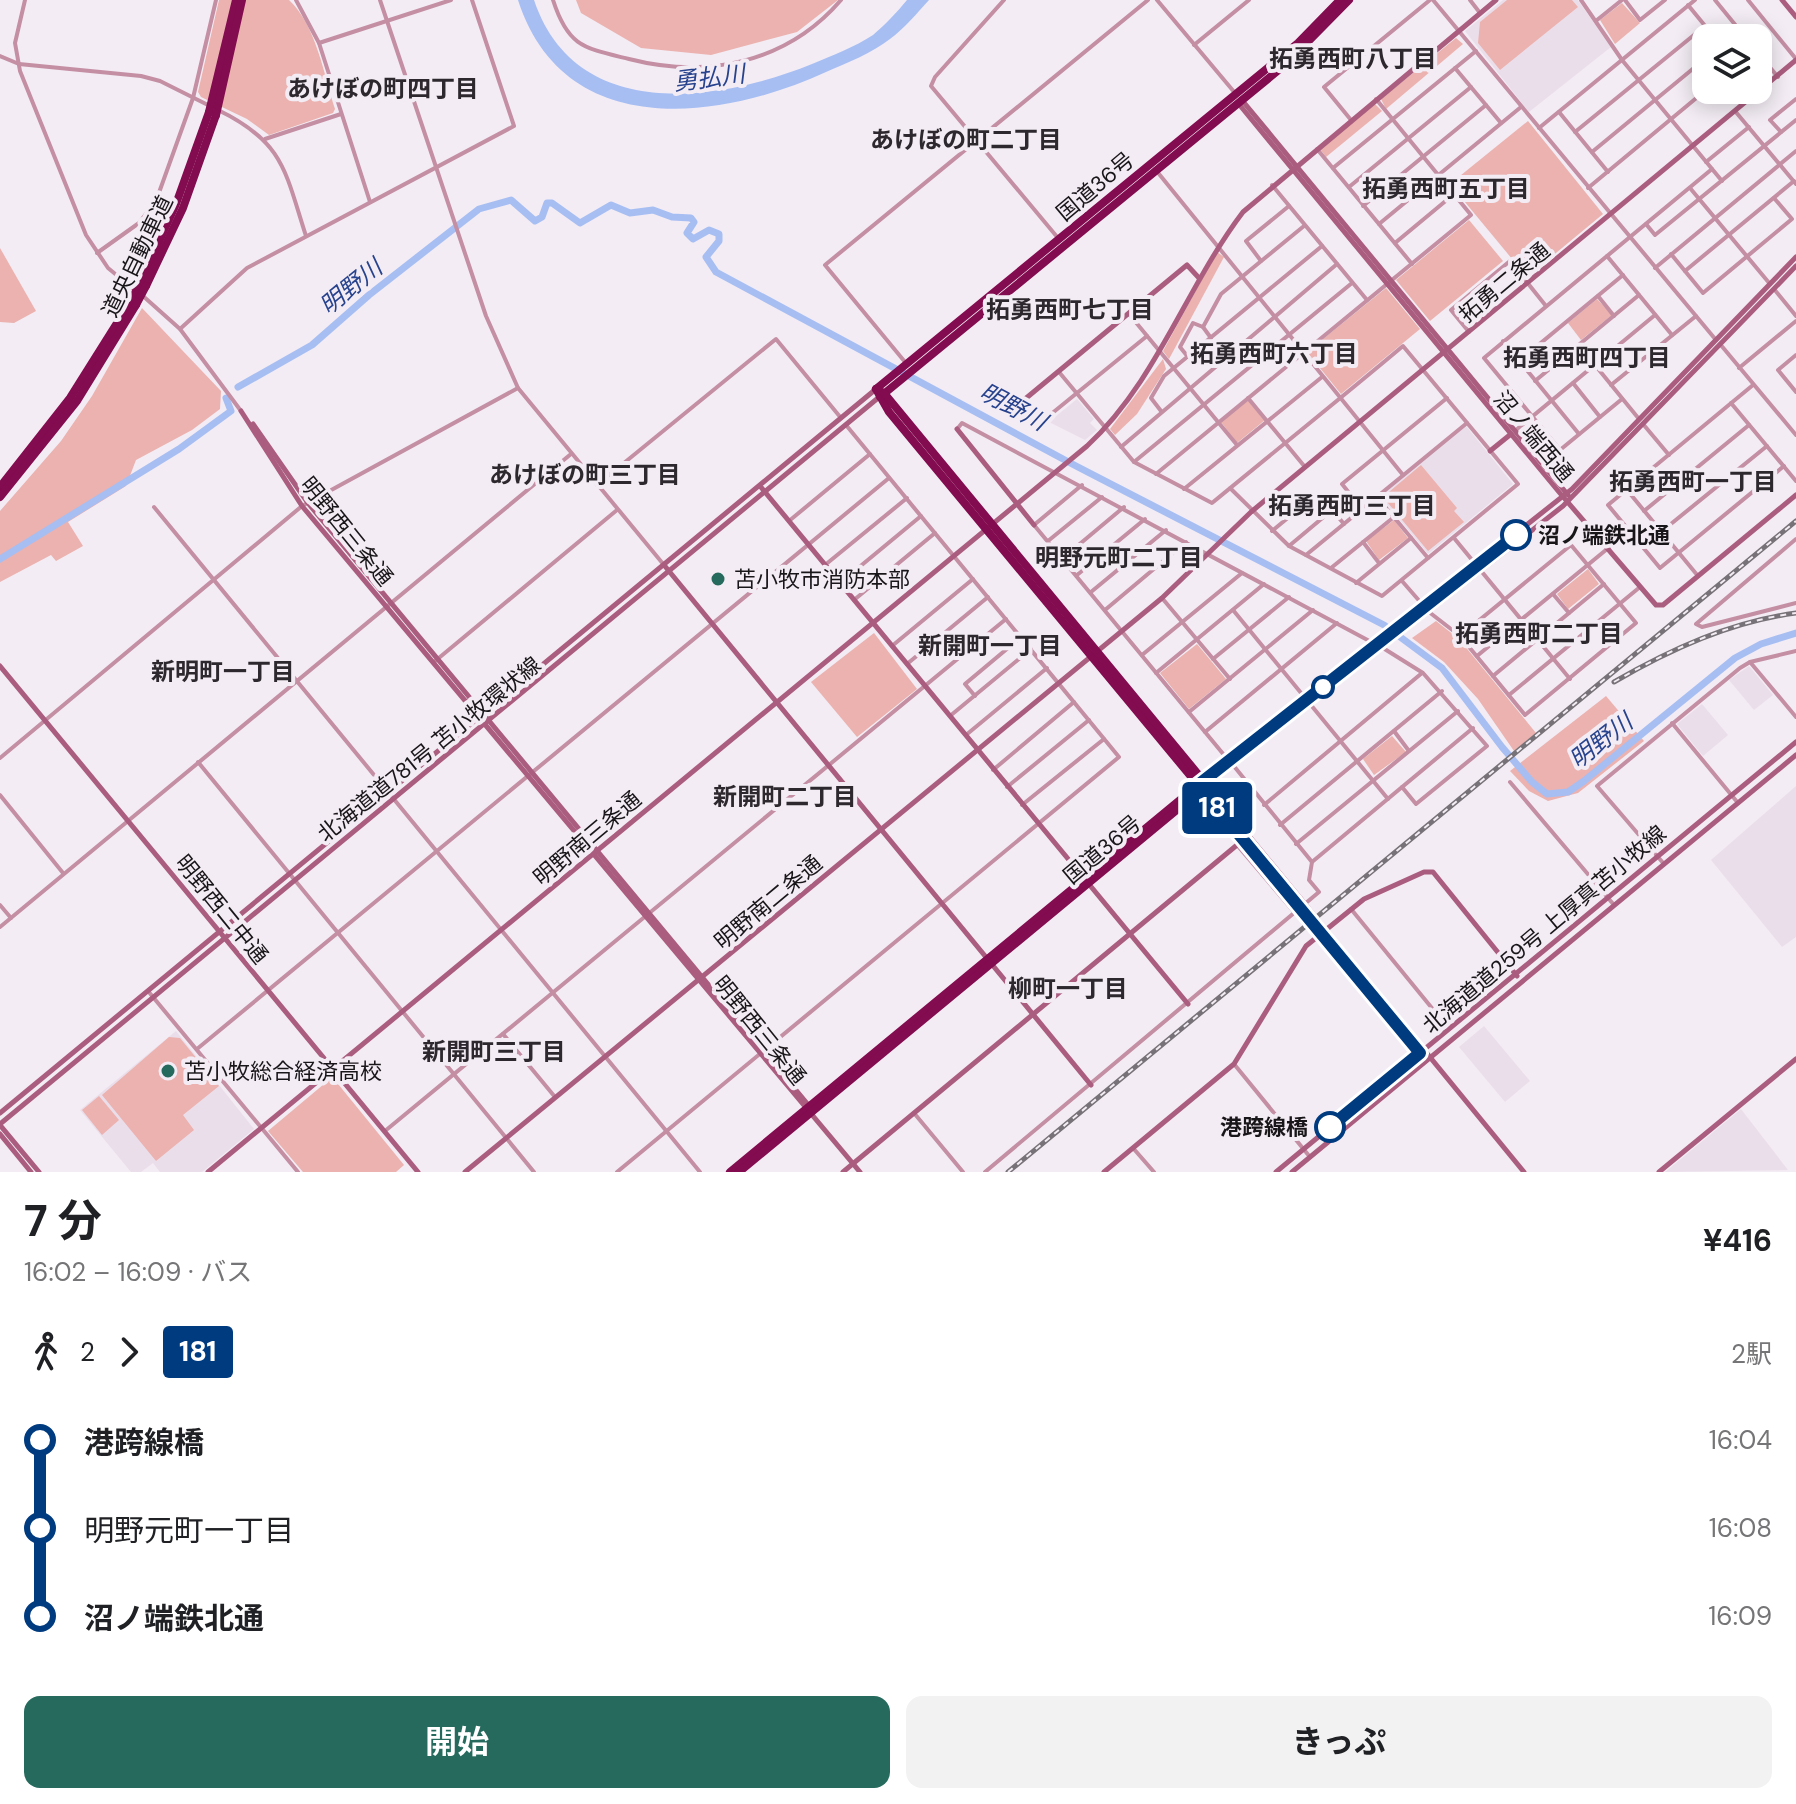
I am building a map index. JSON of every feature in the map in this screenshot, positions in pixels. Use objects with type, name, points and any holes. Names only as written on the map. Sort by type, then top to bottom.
[{"type":"highway","name":"道央自動車道","points":[[212,113],[236,0]]},
{"type":"highway","name":"道央自動車道","points":[[0,497],[77,401],[144,284],[212,113],[242,0]]},
{"type":"highway","name":"国道36号","points":[[1238,98],[1315,28],[1340,0]]},
{"type":"highway","name":"国道36号","points":[[879,393],[1152,166],[1317,36],[1349,0]]},
{"type":"highway","name":"道央自動車道","points":[[0,487],[70,398],[133,303]]},
{"type":"highway","points":[[879,393],[1203,785]]},
{"type":"highway","name":"国道36号","points":[[730,1172],[1203,785]]},
{"type":"highway","name":"国道36号","points":[[739,1172],[809,1109]]},
{"type":"street","name":"明野西三条通","points":[[25,0],[15,43],[19,64],[96,254],[108,268],[180,329],[305,504],[860,1172]]},
{"type":"street","points":[[96,254],[139,223],[156,201],[193,98],[216,0]]},
{"type":"street","points":[[296,0],[319,43],[370,202]]},
{"type":"street","points":[[380,0],[486,316],[518,388],[1091,1085]]},
{"type":"street","points":[[319,43],[451,0]]},
{"type":"street","points":[[180,329],[247,268],[514,126],[472,0]]},
{"type":"street","points":[[553,0],[564,31],[572,40],[611,55],[681,68],[723,67],[763,56],[801,37],[841,0]]},
{"type":"street","points":[[1004,0],[935,77],[931,86],[1062,243]]},
{"type":"street","points":[[903,371],[825,265],[1148,0]]},
{"type":"street","name":"沼ノ端西通","points":[[1157,0],[1567,497]]},
{"type":"street","points":[[1194,45],[1249,0]]},
{"type":"street","points":[[1351,120],[1324,87],[1432,0],[1796,435]]},
{"type":"street","points":[[1470,0],[1480,13]]},
{"type":"street","name":"明野南三条通","points":[[208,1172],[1106,429],[1137,389],[1217,246],[1243,212],[1294,166],[1496,0]]},
{"type":"street","points":[[1582,0],[1622,60],[1722,181]]},
{"type":"street","points":[[1597,20],[1623,0],[1640,20],[1665,0]]},
{"type":"street","points":[[1539,128],[1695,0]]},
{"type":"street","points":[[1715,0],[1735,24]]},
{"type":"street","points":[[1748,0],[1796,60]]},
{"type":"street","points":[[1782,0],[1796,17]]},
{"type":"street","points":[[1688,5],[1703,24]]},
{"type":"street","points":[[1575,132],[1692,37]]},
{"type":"street","points":[[1333,168],[1476,51]]},
{"type":"street","points":[[0,56],[19,64],[141,76],[160,81],[247,124],[265,139],[281,163],[306,236]]},
{"type":"street","name":"拓勇二条通","points":[[1212,552],[1251,512],[1796,60]]},
{"type":"street","points":[[1455,68],[1501,123]]},
{"type":"street","points":[[1592,152],[1692,70]]},
{"type":"street","points":[[1772,70],[1778,77]]},
{"type":"street","points":[[1349,187],[1471,87]]},
{"type":"street","points":[[1156,474],[1471,215],[1376,99]]},
{"type":"street","points":[[1781,132],[1770,120],[1796,99]]},
{"type":"street","points":[[1588,188],[1692,102]]},
{"type":"street","points":[[1363,206],[1486,105]]},
{"type":"street","points":[[1379,224],[1521,107]]},
{"type":"street","points":[[1685,271],[1795,183],[1735,111]]},
{"type":"street","points":[[1559,112],[1608,172]]},
{"type":"street","points":[[265,139],[341,114]]},
{"type":"street","points":[[1646,224],[1655,235],[1796,120]]},
{"type":"street","points":[[1706,162],[1749,127]]},
{"type":"street","points":[[1316,148],[1412,264]]},
{"type":"street","points":[[1655,268],[1796,151]]},
{"type":"street","points":[[1152,166],[1403,475]]},
{"type":"street","points":[[1622,399],[1560,450],[1484,358],[1712,169]]},
{"type":"street","points":[[1272,185],[1367,300]]},
{"type":"street","points":[[1690,187],[1796,318],[1739,368]]},
{"type":"street","points":[[1395,243],[1454,194]]},
{"type":"street","points":[[1671,254],[1703,293],[1792,219],[1774,198]]},
{"type":"street","points":[[1261,261],[1246,241],[1289,206]]},
{"type":"street","points":[[1203,327],[1221,294],[1305,225]]},
{"type":"street","points":[[1161,411],[1151,398],[1164,376],[1322,246]]},
{"type":"street","points":[[1607,256],[1672,335]]},
{"type":"street","points":[[1524,1172],[1203,785],[1567,497],[1772,286],[1796,257]]},
{"type":"street","points":[[1469,332],[1451,310],[1510,261],[1546,306]]},
{"type":"street","points":[[1121,447],[1337,264]]},
{"type":"street","points":[[1147,336],[1045,419],[1019,404],[1187,265],[1199,278]]},
{"type":"street","points":[[1772,286],[1796,266]]},
{"type":"street","points":[[1519,361],[1623,275]]},
{"type":"street","points":[[1134,462],[1352,283]]},
{"type":"street","points":[[1535,381],[1639,295]]},
{"type":"street","points":[[1598,296],[1614,316]]},
{"type":"street","points":[[1129,314],[1237,445]]},
{"type":"street","points":[[1490,451],[1655,315]]},
{"type":"street","points":[[1611,385],[1696,316]]},
{"type":"street","points":[[1188,357],[1180,347],[1193,323],[1203,327],[1211,338]]},
{"type":"street","points":[[597,485],[776,339],[841,418]]},
{"type":"street","points":[[1503,341],[1579,434]]},
{"type":"street","points":[[1058,371],[1134,462],[1212,503],[1230,488],[1285,443],[1340,399],[1403,346],[1518,484],[1382,596],[1289,546],[1230,488]]},
{"type":"street","points":[[1795,390],[1778,370],[1796,355]]},
{"type":"street","points":[[1595,365],[1669,455]]},
{"type":"street","points":[[1184,489],[1322,376]]},
{"type":"street","points":[[1573,383],[1600,417]]},
{"type":"street","points":[[1753,385],[1608,505],[1660,568],[1784,466]]},
{"type":"street","points":[[0,758],[305,504],[518,388]]},
{"type":"street","name":"北海道道781号 苫小牧環状線","points":[[0,1113],[225,937],[482,714],[841,418],[879,393]]},
{"type":"street","name":"北海道道781号 苫小牧環状線","points":[[0,1124],[220,931],[392,800],[846,425],[879,393]]},
{"type":"street","points":[[1248,398],[1305,468]]},
{"type":"street","points":[[1362,509],[1342,484],[1447,398]]},
{"type":"street","points":[[1731,403],[1796,481]]},
{"type":"street","points":[[1312,862],[957,429],[962,423],[1382,644],[1423,673],[1442,691],[1487,746],[1416,804],[1402,787]]},
{"type":"street","points":[[1306,555],[1467,423]]},
{"type":"street","points":[[1790,429],[1796,424]]},
{"type":"street","points":[[617,1172],[1119,757],[846,425]]},
{"type":"street","points":[[1644,511],[1749,425]]},
{"type":"street","points":[[1661,532],[1767,446]]},
{"type":"street","points":[[0,927],[571,454]]},
{"type":"street","points":[[789,521],[870,454]]},
{"type":"street","points":[[197,1049],[889,477]]},
{"type":"street","points":[[1034,525],[1082,485]]},
{"type":"street","points":[[760,486],[1188,1004]]},
{"type":"street","points":[[1627,490],[1698,576]]},
{"type":"street","points":[[1272,531],[1318,493],[1344,524]]},
{"type":"street","points":[[1567,497],[1659,606],[1796,495]]},
{"type":"street","points":[[1048,541],[1103,496]]},
{"type":"street","points":[[1377,497],[1428,558]]},
{"type":"street","points":[[825,565],[907,498]]},
{"type":"street","points":[[154,507],[700,1172]]},
{"type":"street","points":[[1063,558],[1124,507]]},
{"type":"street","points":[[436,660],[617,510]]},
{"type":"street","points":[[1289,546],[1332,510]]},
{"type":"street","points":[[840,583],[921,516]]},
{"type":"street","points":[[1331,568],[1394,517]]},
{"type":"street","points":[[1077,575],[1145,519]]},
{"type":"street","points":[[1091,592],[1166,530]]},
{"type":"street","points":[[1477,656],[1629,531]]},
{"type":"street","points":[[854,600],[935,533]]},
{"type":"street","points":[[1356,583],[1411,538]]},
{"type":"street","points":[[1454,538],[1570,679]]},
{"type":"street","points":[[1796,539],[1696,624],[1702,627],[1796,603]]},
{"type":"street","points":[[1105,610],[1187,541]]},
{"type":"street","points":[[1363,542],[1379,563]]},
{"type":"street","points":[[1402,581],[1426,610],[1460,636],[1525,715],[1636,623],[1571,545],[1460,636]]},
{"type":"street","points":[[1093,654],[1212,552]]},
{"type":"street","points":[[1142,655],[1242,572]]},
{"type":"street","points":[[892,646],[973,579]]},
{"type":"street","points":[[1156,673],[1264,584]]},
{"type":"street","points":[[1493,676],[1604,584]]},
{"type":"street","points":[[1509,695],[1641,586]]},
{"type":"street","points":[[1553,594],[1569,613]]},
{"type":"street","points":[[907,664],[988,597]]},
{"type":"street","points":[[1213,659],[1289,597]]},
{"type":"street","points":[[1162,598],[1230,679]]},
{"type":"street","points":[[1233,610],[1388,799]]},
{"type":"street","points":[[1189,712],[1313,610]]},
{"type":"street","points":[[385,1131],[1006,619]]},
{"type":"street","points":[[1205,732],[1337,623]]},
{"type":"street","points":[[975,696],[965,684],[1021,637]]},
{"type":"street","points":[[950,716],[1031,649]]},
{"type":"street","points":[[1664,864],[1597,786],[1750,662],[1796,651]]},
{"type":"street","name":"明野南二条通","points":[[465,1172],[1093,654]]},
{"type":"street","points":[[1750,662],[1796,717]]},
{"type":"street","name":"明野西二中通","points":[[0,666],[418,1172]]},
{"type":"street","points":[[966,735],[1047,668]]},
{"type":"street","points":[[1264,805],[1423,673]]},
{"type":"street","points":[[1280,825],[1442,691]]},
{"type":"street","points":[[993,770],[1074,702]]},
{"type":"street","points":[[1296,844],[1458,710]]},
{"type":"street","points":[[1007,787],[1089,720]]},
{"type":"street","points":[[1672,723],[1738,803]]},
{"type":"street","points":[[985,1172],[1319,892],[1309,880],[1312,862],[1473,728]]},
{"type":"street","points":[[1394,731],[1409,751]]},
{"type":"street","points":[[1022,805],[1104,739]]},
{"type":"street","name":"北海道道259号 上厚真苫小牧線","points":[[1276,1172],[1731,795],[1796,745]]},
{"type":"street","name":"北海道道259号 上厚真苫小牧線","points":[[1292,1172],[1796,755]]},
{"type":"street","points":[[198,762],[534,1172]]},
{"type":"street","points":[[1510,782],[1614,905]]},
{"type":"street","points":[[0,795],[63,873]]},
{"type":"street","points":[[843,1172],[1237,845],[1295,913]]},
{"type":"street","points":[[1104,1172],[1234,1064],[1306,946],[1351,909],[1392,885],[1433,872],[1522,981]]},
{"type":"street","points":[[0,905],[11,918]]},
{"type":"street","points":[[1351,909],[1449,1029]]},
{"type":"street","points":[[150,994],[298,1172]]},
{"type":"street","points":[[503,1034],[556,1098]]},
{"type":"street","points":[[1659,1172],[1796,1059]]},
{"type":"street","points":[[1234,1064],[1310,1157]]},
{"type":"street","points":[[914,1113],[963,1172]]},
{"type":"street","points":[[0,1124],[39,1172]]},
{"type":"street","points":[[0,1134],[31,1172]]},
{"type":"street","points":[[1133,1148],[1154,1172]]},
{"type":"shaded area","points":[[219,0],[289,0],[313,37],[335,109],[333,113],[269,135],[247,119],[201,97],[198,92]]},
{"type":"shaded area","points":[[576,0],[838,0],[797,32],[711,55],[641,48],[581,13]]},
{"type":"shaded area","points":[[1503,0],[1578,0],[1611,47],[1529,112],[1465,31]]},
{"type":"shaded area","points":[[1507,0],[1572,0],[1578,7],[1500,70],[1478,43],[1480,22]]},
{"type":"shaded area","points":[[1622,3],[1640,23],[1615,44],[1600,20]]},
{"type":"shaded area","points":[[1456,38],[1463,44],[1386,109],[1381,99]]},
{"type":"shaded area","points":[[1375,104],[1382,111],[1326,157],[1320,149]]},
{"type":"shaded area","points":[[1528,121],[1603,214],[1527,277],[1450,184]]},
{"type":"shaded area","points":[[1469,220],[1503,261],[1430,321],[1396,280]]},
{"type":"shaded area","points":[[0,248],[36,311],[14,323],[0,322]]},
{"type":"shaded area","points":[[1217,252],[1224,257],[1169,359],[1163,351]]},
{"type":"shaded area","points":[[1386,288],[1420,329],[1341,394],[1307,352]]},
{"type":"shaded area","points":[[1597,299],[1612,315],[1581,340],[1568,323]]},
{"type":"shaded area","points":[[142,308],[221,391],[220,409],[192,430],[136,460],[126,486],[68,522],[83,546],[56,561],[51,555],[0,582],[0,511],[61,441],[92,396]]},
{"type":"shaded area","points":[[1163,359],[1166,369],[1137,414],[1115,435],[1110,429]]},
{"type":"shaded area","points":[[1077,399],[1094,419],[1090,423],[1097,430],[1085,440],[1049,422]]},
{"type":"shaded area","points":[[1248,400],[1265,420],[1237,443],[1221,422]]},
{"type":"shaded area","points":[[1466,426],[1513,484],[1428,554],[1380,496]]},
{"type":"shaded area","points":[[1421,465],[1457,508],[1454,511],[1464,522],[1428,551],[1383,497]]},
{"type":"shaded area","points":[[1394,520],[1408,538],[1379,560],[1366,541]]},
{"type":"shaded area","points":[[1588,569],[1599,584],[1568,609],[1557,594]]},
{"type":"shaded area","points":[[1436,621],[1459,639],[1536,733],[1514,751],[1478,699],[1444,662],[1412,638]]},
{"type":"shaded area","points":[[874,633],[917,689],[857,737],[811,682]]},
{"type":"shaded area","points":[[1197,644],[1226,679],[1189,709],[1160,673]]},
{"type":"shaded area","points":[[1749,666],[1773,695],[1754,710],[1729,680]]},
{"type":"shaded area","points":[[1606,696],[1644,741],[1578,793],[1548,801],[1529,791],[1510,771]]},
{"type":"shaded area","points":[[1702,704],[1728,735],[1703,756],[1677,724]]},
{"type":"shaded area","points":[[1392,736],[1406,752],[1374,775],[1363,759]]},
{"type":"shaded area","points":[[1796,786],[1796,937],[1782,947],[1711,860]]},
{"type":"shaded area","points":[[1484,1026],[1530,1081],[1505,1102],[1459,1047]]},
{"type":"shaded area","name":"苫小牧総合経済高校","points":[[176,1031],[254,1129],[202,1172],[160,1172],[153,1163],[141,1172],[131,1172],[80,1110]]},
{"type":"shaded area","points":[[169,1037],[180,1038],[219,1086],[183,1115],[194,1130],[156,1161],[102,1095]]},
{"type":"shaded area","points":[[330,1079],[334,1079],[404,1165],[396,1172],[303,1172],[268,1131]]},
{"type":"shaded area","points":[[99,1096],[119,1120],[102,1135],[82,1110]]},
{"type":"shaded area","points":[[1741,1109],[1788,1170],[1665,1172]]},
{"type":"water","points":[[518,0],[534,0],[554,39],[581,67],[615,84],[652,92],[693,93],[734,88],[812,64],[873,35],[907,0],[929,0],[890,39],[851,61],[783,89],[738,102],[693,108],[648,107],[606,97],[570,77],[540,45]]},
{"type":"waterway","name":"明野川","points":[[238,387],[312,345],[369,295],[479,209],[511,200],[535,221],[542,217],[547,203],[552,203],[580,223],[611,205],[630,213],[653,210],[672,217],[691,218],[694,222],[687,233],[693,239],[709,230],[719,234],[719,241],[706,257],[716,272],[1076,466],[1384,625],[1442,668],[1502,747],[1532,782],[1547,794],[1568,792],[1584,781],[1735,658],[1761,644],[1796,633]]},
{"type":"waterway","name":"明野川","points":[[0,559],[179,449],[231,411],[226,398]]},
{"type":"railway","points":[[1008,1172],[1796,521]]},
{"type":"railway","points":[[1614,682],[1702,638],[1748,623],[1796,613]]},
{"type":"bus line","name":"181","points":[[1330,1127],[1420,1053],[1198,785],[1516,535]]},
{"type":"place","name":"沼ノ端鉄北通","points":[[1516,535]]},
{"type":"place","name":"苫小牧市消防本部","points":[[718,579]]},
{"type":"place","name":"苫小牧総合経済高校","points":[[168,1071]]},
{"type":"place","name":"港跨線橋","points":[[1330,1127]]},
{"type":"district","name":"拓勇西町八丁目","points":[[1353,59]]},
{"type":"district","name":"あけぼの町四丁目","points":[[383,89]]},
{"type":"district","name":"あけぼの町二丁目","points":[[966,140]]},
{"type":"district","name":"拓勇西町五丁目","points":[[1446,189]]},
{"type":"district","name":"拓勇西町七丁目","points":[[1070,310]]},
{"type":"district","name":"拓勇西町六丁目","points":[[1274,354]]},
{"type":"district","name":"拓勇西町四丁目","points":[[1587,358]]},
{"type":"district","name":"あけぼの町三丁目","points":[[585,475]]},
{"type":"district","name":"拓勇西町一丁目","points":[[1693,482]]},
{"type":"district","name":"拓勇西町三丁目","points":[[1352,506]]},
{"type":"district","name":"明野元町二丁目","points":[[1119,558]]},
{"type":"district","name":"拓勇西町二丁目","points":[[1539,634]]},
{"type":"district","name":"新開町一丁目","points":[[990,646]]},
{"type":"district","name":"新明町一丁目","points":[[223,672]]},
{"type":"district","name":"新開町二丁目","points":[[785,797]]},
{"type":"district","name":"柳町一丁目","points":[[1068,989]]},
{"type":"district","name":"新開町三丁目","points":[[494,1052]]},
{"type":"water label","name":"勇払川","points":[[709,78]]}]
